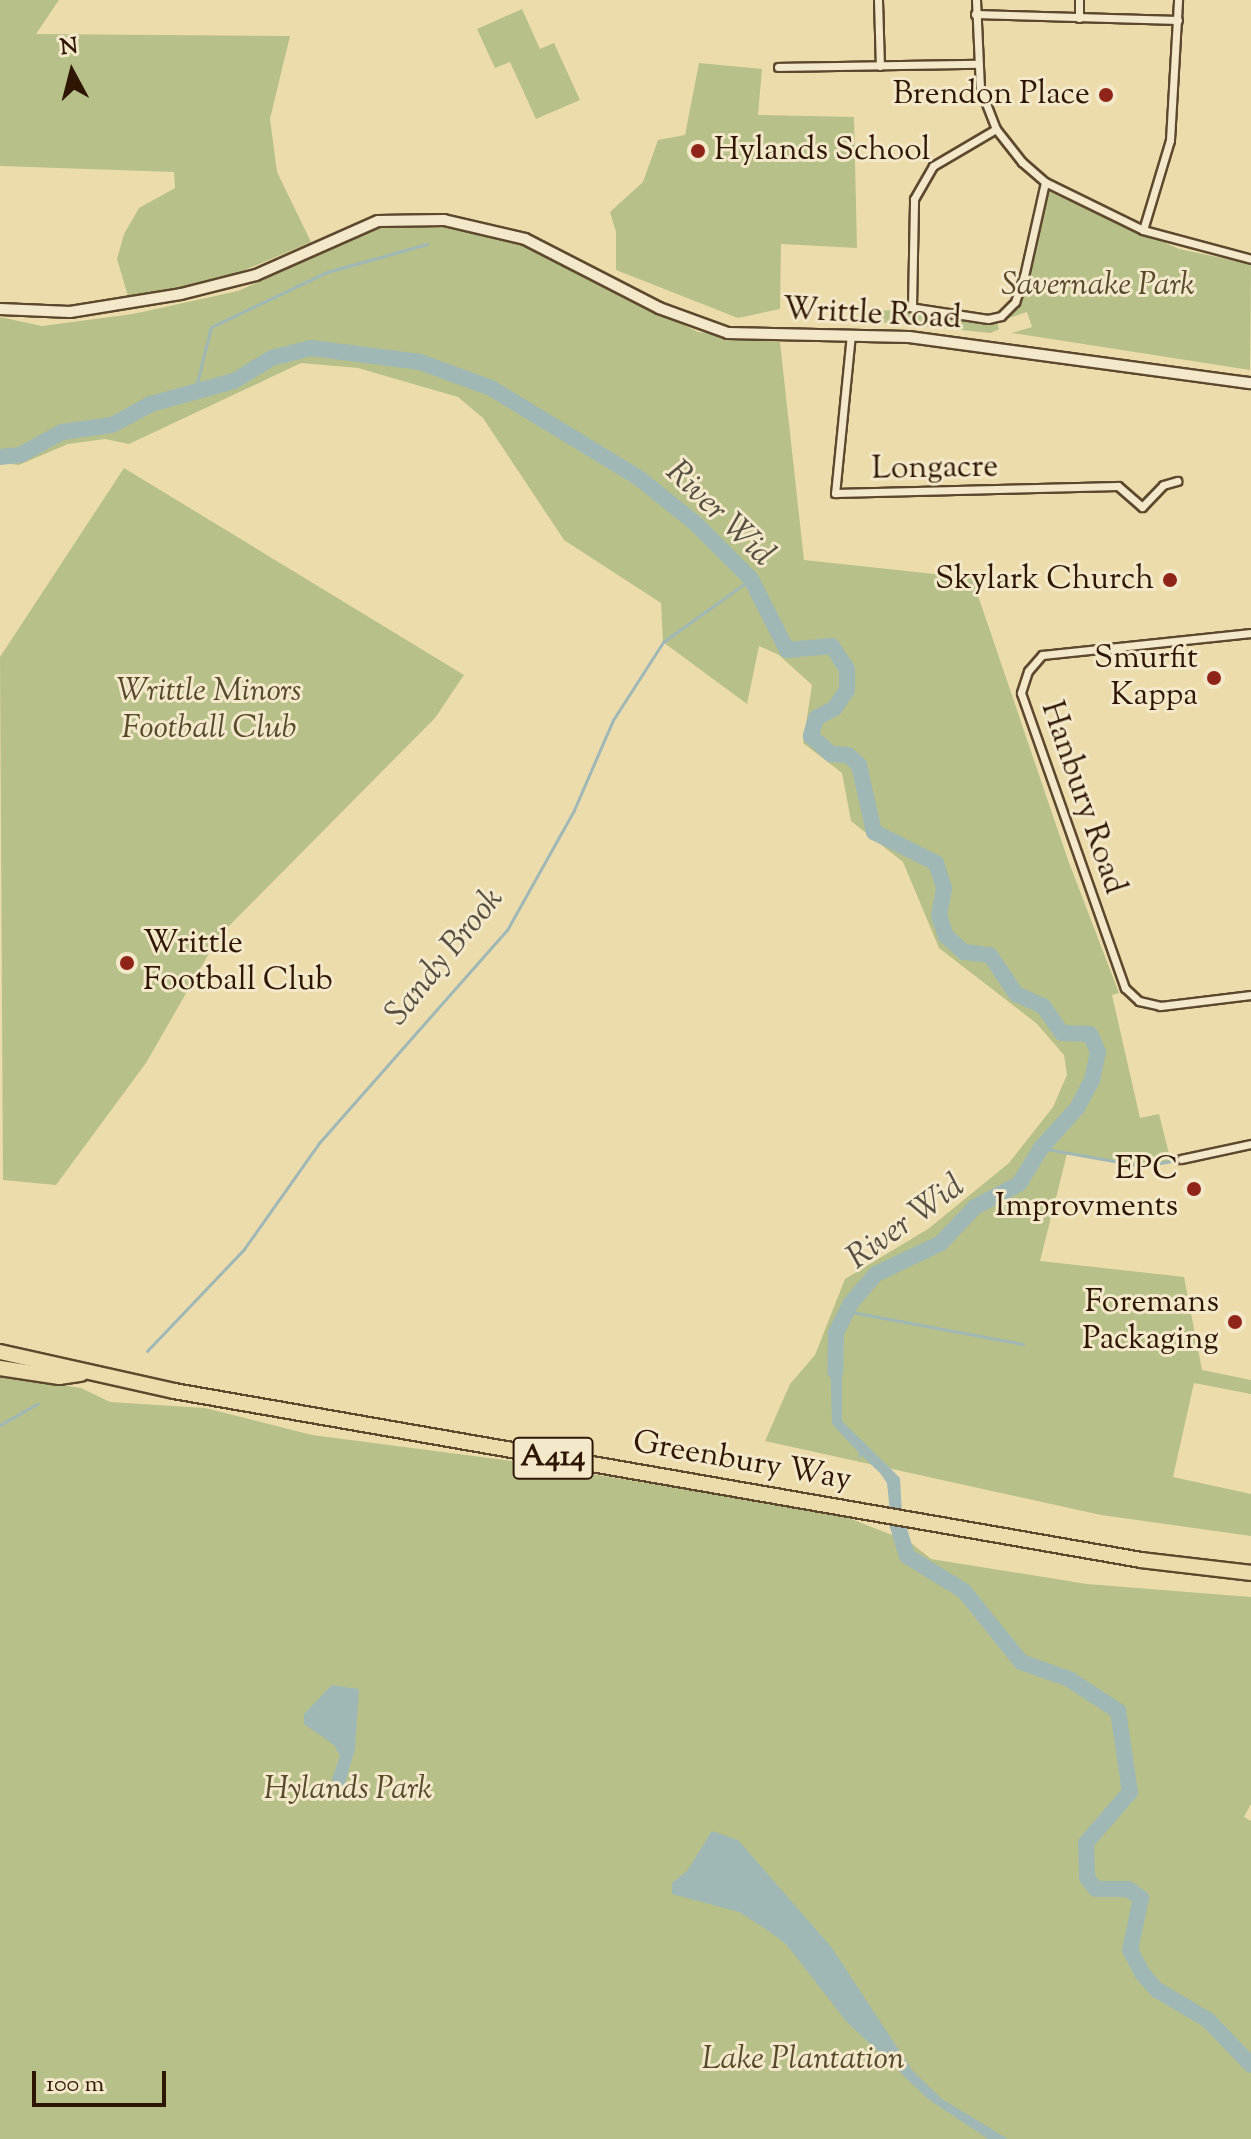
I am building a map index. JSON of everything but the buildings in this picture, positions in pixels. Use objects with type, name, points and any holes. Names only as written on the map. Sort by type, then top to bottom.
[{"type":"highway","name":"Greenbury Way","points":[[0,1352],[82,1374],[1168,1564],[1251,1573]]},
{"type":"highway","name":"Greenbury Way","points":[[0,1368],[59,1377],[82,1374]]},
{"type":"street","points":[[878,0],[880,66]]},
{"type":"street","points":[[976,0],[976,64],[996,129],[1045,182],[1143,230],[1251,259]]},
{"type":"street","points":[[1079,0],[1079,18]]},
{"type":"street","points":[[1143,230],[1170,140],[1178,0]]},
{"type":"street","points":[[975,14],[1178,20]]},
{"type":"street","points":[[778,67],[976,64]]},
{"type":"street","points":[[912,307],[914,199],[933,166],[996,129]]},
{"type":"street","points":[[896,305],[988,319],[1001,316],[1015,302],[1024,276],[1045,182]]},
{"type":"street","name":"Writtle Road","points":[[0,309],[70,312],[224,286],[366,225],[419,219],[468,223],[525,239],[659,308],[728,333],[909,337],[1251,383]]},
{"type":"street","name":"Longacre","points":[[851,334],[835,493],[1118,486],[1142,507],[1163,485],[1177,481]]},
{"type":"street","name":"Hanbury Road","points":[[1251,633],[1120,644],[1042,655],[1028,671],[1021,693],[1098,921],[1125,988],[1139,1001],[1168,1006],[1251,995]]},
{"type":"street","points":[[1181,1159],[1251,1144]]},
{"type":"street","points":[[1204,1154],[1207,1165]]},
{"type":"green space","points":[[0,0],[59,0],[36,34],[290,36],[270,119],[277,172],[311,242],[219,281],[128,296],[117,259],[124,234],[139,208],[175,188],[174,172],[0,166]]},
{"type":"green space","points":[[522,9],[540,49],[554,43],[580,100],[536,119],[510,62],[495,68],[477,29]]},
{"type":"green space","points":[[699,63],[762,69],[758,115],[854,117],[857,248],[781,244],[780,309],[738,318],[616,270],[616,232],[610,212],[643,182],[658,140],[685,135]]},
{"type":"green space","name":"Savernake Park","points":[[1045,190],[1179,249],[1251,264],[1250,370],[1012,333],[1032,327],[1027,312],[1009,318],[1021,300]]},
{"type":"green space","points":[[427,223],[517,242],[698,332],[780,342],[804,560],[972,578],[1068,860],[1119,993],[1112,995],[1140,1118],[1159,1114],[1171,1162],[1142,1167],[1067,1154],[1040,1261],[1184,1277],[1202,1370],[1251,1380],[1251,1394],[1194,1383],[1173,1477],[1251,1494],[1251,1536],[1101,1515],[765,1441],[790,1384],[815,1355],[845,1279],[928,1229],[1009,1163],[1053,1107],[1067,1075],[1064,1055],[1036,1023],[939,948],[903,862],[851,821],[842,773],[803,743],[812,685],[779,655],[759,646],[747,704],[663,642],[661,603],[564,540],[483,418],[458,397],[358,368],[301,363],[129,444],[105,439],[68,444],[19,465],[0,463],[0,317],[42,326],[133,314],[238,291],[383,226]]},
{"type":"green space","points":[[891,310],[997,322],[999,329],[991,333],[859,320],[860,312]]},
{"type":"green space","name":"Writtle Minors Football Club","points":[[124,468],[464,675],[435,718],[219,936],[146,1063],[56,1185],[3,1180],[0,657]]},
{"type":"green space","name":"Hylands Park","points":[[0,1376],[81,1388],[110,1402],[205,1408],[312,1435],[512,1461],[841,1515],[910,1542],[931,1559],[1087,1584],[1251,1597],[1251,1804],[1244,1817],[1251,1821],[1251,2139],[0,2139]]},
{"type":"water","points":[[842,1353],[842,1421],[900,1478],[903,1533],[892,1532],[887,1483],[862,1456],[858,1459],[859,1453],[832,1424],[830,1354]]},
{"type":"water","points":[[332,1685],[359,1689],[355,1749],[344,1787],[335,1789],[332,1779],[340,1756],[334,1745],[304,1724],[304,1714]]},
{"type":"water","points":[[712,1831],[738,1840],[832,1948],[912,2070],[942,2099],[1008,2139],[988,2139],[928,2099],[846,2021],[786,1944],[767,1930],[739,1912],[672,1894],[672,1883],[687,1871]]},
{"type":"waterway","points":[[195,391],[211,327],[327,272],[427,244]]},
{"type":"waterway","name":"River Wid","points":[[0,457],[20,455],[62,432],[112,425],[151,404],[234,381],[272,358],[311,348],[420,362],[491,388],[639,478],[696,524],[751,579],[787,650],[832,646],[847,669],[847,690],[835,708],[816,718],[811,736],[831,754],[848,755],[859,765],[874,832],[936,863],[944,888],[939,915],[946,936],[964,952],[990,955],[1016,994],[1043,1006],[1062,1033],[1090,1034],[1098,1052],[1092,1080],[1077,1108],[1041,1148],[1019,1184],[975,1207],[941,1243],[876,1274],[851,1303],[836,1333],[835,1372]]},
{"type":"waterway","name":"Sandy Brook","points":[[147,1351],[244,1249],[319,1143],[507,930],[574,810],[613,720],[663,642],[751,579]]},
{"type":"waterway","points":[[1041,1148],[1141,1166],[1171,1161]]},
{"type":"waterway","points":[[846,1311],[1023,1344]]},
{"type":"waterway","name":"Sandy Brook","points":[[0,1425],[37,1404]]},
{"type":"waterway","name":"River Wid","points":[[894,1513],[907,1556],[964,1591],[1021,1662],[1069,1679],[1118,1711],[1130,1792],[1086,1843],[1087,1878],[1096,1889],[1128,1889],[1141,1898],[1130,1950],[1142,1973],[1157,1990],[1208,2020],[1251,2065]]},
{"type":"place","name":"Brendon Place","points":[[1106,95]]},
{"type":"place","name":"Hylands School","points":[[698,151]]},
{"type":"place","name":"Skylark Church","points":[[1170,580]]},
{"type":"place","name":"Smurfit Kappa","points":[[1214,678]]},
{"type":"place","name":"Writtle Football Club","points":[[127,963]]},
{"type":"place","name":"EPC Improvments","points":[[1194,1189]]},
{"type":"place","name":"Foremans Packaging","points":[[1235,1322]]},
{"type":"park label","name":"Lake Plantation","points":[[803,2060]]}]
